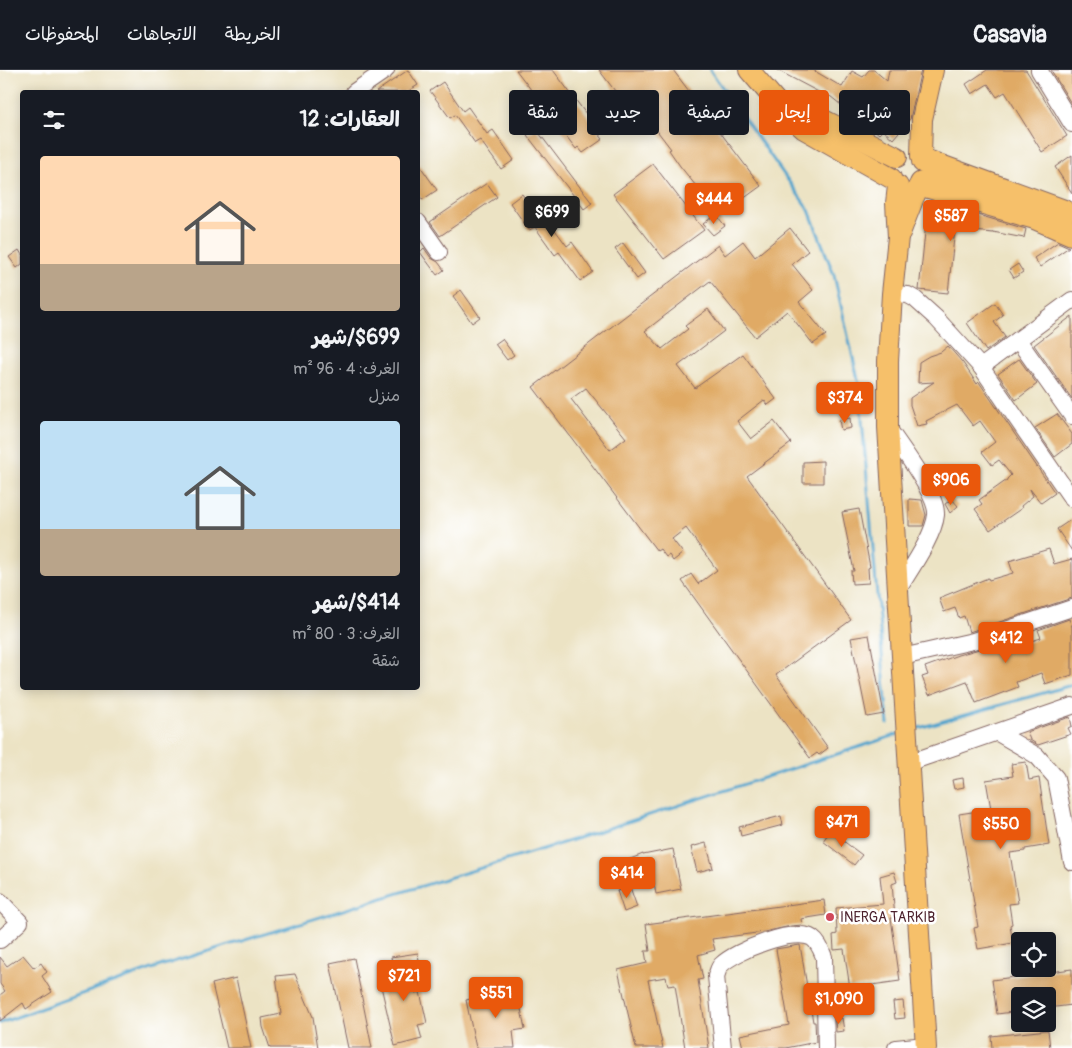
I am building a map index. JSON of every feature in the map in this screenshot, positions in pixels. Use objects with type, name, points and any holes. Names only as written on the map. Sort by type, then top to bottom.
[{"type":"highway","points":[[914,167],[1039,201],[1072,215]]},
{"type":"highway","points":[[914,167],[1072,233]]},
{"type":"main road","points":[[750,70],[767,90]]},
{"type":"main road","points":[[926,1046],[888,427],[888,361],[898,237],[933,70]]},
{"type":"main road","points":[[829,123],[914,167]]},
{"type":"main road","points":[[814,135],[908,189],[914,167]]},
{"type":"main road","points":[[898,237],[895,182],[891,166],[914,167]]},
{"type":"street","points":[[357,90],[386,70]]},
{"type":"street","points":[[1039,70],[1072,124]]},
{"type":"street","points":[[420,225],[439,252]]},
{"type":"street","points":[[892,294],[915,299],[936,318],[981,367],[1072,499]]},
{"type":"street","points":[[981,367],[1072,300]]},
{"type":"street","points":[[1018,340],[1072,416]]},
{"type":"street","points":[[888,427],[931,494],[936,513],[933,529],[898,590]]},
{"type":"street","points":[[902,657],[973,641],[1072,608]]},
{"type":"street","points":[[908,760],[998,733],[1072,706]]},
{"type":"street","points":[[998,733],[1037,756],[1056,778],[1072,862]]},
{"type":"street","points":[[0,901],[20,922],[0,940]]},
{"type":"street","points":[[723,1048],[716,976],[719,967],[729,958],[772,939],[794,935],[810,937],[818,944],[824,957],[826,1048]]},
{"type":"street","points":[[896,1048],[926,1046]]},
{"type":"building","points":[[408,70],[418,85],[410,90],[379,90]]},
{"type":"building","points":[[516,70],[553,70],[568,90],[531,90]]},
{"type":"building","points":[[599,70],[673,70],[688,90],[669,90],[669,135],[722,135],[761,186],[721,215],[702,189],[700,191],[680,166],[669,150],[671,149],[659,133],[659,90],[614,90]]},
{"type":"building","points":[[777,70],[813,70],[842,87],[852,71],[863,77],[869,70],[874,70],[887,81],[889,70],[921,70],[910,119],[910,90],[839,90],[839,103],[829,96],[829,90],[815,90]]},
{"type":"building","points":[[987,70],[1026,70],[1067,136],[1042,152],[1005,92],[997,97],[988,84],[972,94],[966,84]]},
{"type":"building","points":[[1051,70],[1072,70],[1072,105]]},
{"type":"building","points":[[443,82],[463,111],[468,107],[487,134],[493,130],[514,160],[501,169],[480,140],[475,143],[455,115],[450,118],[430,91]]},
{"type":"building","points":[[577,102],[587,115],[587,135],[600,135],[603,139],[583,153],[578,147],[576,149],[565,135],[577,135]]},
{"type":"building","points":[[527,135],[541,135],[592,203],[584,209]]},
{"type":"building","points":[[889,135],[896,135],[893,139]]},
{"type":"building","points":[[1072,155],[1072,193],[1055,167]]},
{"type":"building","points":[[653,164],[704,230],[664,259],[613,194]]},
{"type":"building","points":[[420,166],[437,190],[422,200],[420,196]]},
{"type":"building","points":[[487,183],[497,197],[440,236],[430,222]]},
{"type":"building","points":[[522,194],[542,222],[547,219],[567,246],[572,242],[593,272],[580,281],[559,252],[555,255],[535,227],[529,230],[510,203]]},
{"type":"building","points":[[928,204],[951,207],[1026,229],[1024,238],[993,232],[955,229],[948,293],[919,290]]},
{"type":"building","points":[[716,214],[725,226],[713,235],[703,224]]},
{"type":"building","points":[[790,228],[808,251],[792,264],[813,290],[799,302],[826,335],[813,344],[787,311],[755,337],[710,281],[645,331],[662,349],[688,329],[685,326],[708,309],[724,331],[678,366],[695,388],[743,354],[776,399],[768,405],[764,400],[737,421],[751,439],[774,421],[791,443],[747,476],[851,620],[776,675],[828,748],[819,755],[817,753],[810,758],[682,581],[691,574],[698,584],[717,570],[686,528],[672,539],[683,553],[673,561],[669,555],[666,557],[660,549],[657,551],[533,387],[718,245],[725,255],[743,241],[755,257]],"holes":[[[586,388],[626,438],[610,450],[571,399]]]},
{"type":"building","points":[[1058,242],[1069,247],[1040,267],[1034,258]]},
{"type":"building","points":[[623,243],[645,273],[637,279],[615,249]]},
{"type":"building","points":[[424,248],[431,258],[438,262],[444,270],[437,275],[420,252]]},
{"type":"building","points":[[19,250],[20,266],[17,268],[9,257]]},
{"type":"building","points":[[1018,264],[1023,272],[1014,278],[1009,270]]},
{"type":"building","points":[[461,290],[480,317],[472,323],[453,296]]},
{"type":"building","points":[[995,303],[1003,315],[994,322],[1005,337],[986,351],[967,323]]},
{"type":"building","points":[[1072,316],[1072,399],[1034,345]]},
{"type":"building","points":[[502,339],[514,355],[507,360],[495,344]]},
{"type":"building","points":[[948,346],[963,363],[977,384],[979,382],[1055,493],[1041,503],[1030,489],[1033,496],[1021,506],[1022,508],[990,530],[975,509],[982,504],[979,500],[1011,475],[999,460],[992,465],[982,452],[995,442],[980,421],[973,426],[957,405],[926,421],[927,424],[917,426],[910,405],[910,398],[934,382],[918,383],[919,362],[941,352]]},
{"type":"building","points":[[1019,359],[1037,384],[1016,400],[998,374]]},
{"type":"building","points":[[1057,414],[1072,434],[1072,444],[1055,457],[1035,428]]},
{"type":"building","points":[[850,418],[851,428],[841,430],[839,420]]},
{"type":"building","points":[[823,461],[823,483],[803,483],[803,462]]},
{"type":"building","points":[[909,499],[922,500],[926,515],[923,526],[909,526]]},
{"type":"building","points":[[952,499],[958,506],[950,513],[945,504]]},
{"type":"building","points":[[859,509],[870,567],[868,568],[869,583],[852,584],[851,571],[854,571],[842,512]]},
{"type":"building","points":[[1072,519],[1072,551],[1057,529]]},
{"type":"building","points":[[1049,549],[1054,564],[1072,559],[1072,598],[969,632],[964,616],[959,618],[955,608],[944,612],[939,598],[988,578],[989,580],[1013,573],[1009,561]]},
{"type":"building","points":[[1069,619],[1072,627],[1072,675],[1045,684],[1041,673],[1016,682],[1018,687],[976,703],[967,681],[929,695],[922,677],[928,675],[925,667],[1022,635],[1025,643],[1041,638],[1038,630]]},
{"type":"building","points":[[869,635],[884,714],[867,717],[851,638]]},
{"type":"building","points":[[1070,717],[1072,726],[1068,728],[1071,734],[1038,745],[1030,740],[1027,732]]},
{"type":"building","points":[[1026,762],[1029,780],[1039,778],[1049,845],[1010,853],[1018,903],[1009,904],[1012,924],[1010,925],[1011,943],[978,949],[974,928],[978,927],[959,814],[991,809],[986,780],[1013,776],[1011,764]]},
{"type":"building","points":[[963,778],[964,787],[954,789],[952,780]]},
{"type":"building","points":[[781,816],[783,825],[741,836],[739,827]]},
{"type":"building","points":[[830,831],[862,855],[854,865],[823,841]]},
{"type":"building","points":[[706,843],[713,868],[697,872],[691,847]]},
{"type":"building","points":[[673,849],[681,889],[656,894],[652,872],[622,884],[615,865],[643,854]]},
{"type":"building","points":[[894,872],[897,882],[892,884],[895,918],[891,918],[900,981],[850,988],[844,949],[834,950],[833,935],[837,934],[836,908],[883,904],[880,876]]},
{"type":"building","points":[[630,887],[637,907],[624,912],[617,891]]},
{"type":"building","points":[[824,900],[826,915],[801,919],[802,925],[712,939],[715,950],[698,955],[703,979],[698,980],[709,1048],[685,1048],[675,985],[668,986],[666,977],[648,980],[663,1048],[636,1048],[618,970],[647,963],[645,951],[650,951],[646,924]]},
{"type":"building","points":[[800,945],[813,1022],[815,1022],[816,1042],[786,1048],[743,1048],[740,1035],[789,1025],[776,949]]},
{"type":"building","points":[[418,953],[419,961],[409,963],[415,993],[420,992],[427,1023],[418,1025],[422,1039],[395,1046],[380,982],[395,979],[391,957]]},
{"type":"building","points":[[23,955],[34,968],[41,963],[47,972],[42,976],[52,992],[26,1009],[23,1003],[0,1021],[0,995],[5,991],[0,984],[0,957],[7,966]]},
{"type":"building","points":[[354,958],[372,1048],[348,1048],[330,963]]},
{"type":"building","points":[[1072,969],[1072,1005],[1056,1007],[1056,987],[1011,987],[1011,1012],[997,1014],[992,980],[1014,977],[1056,977],[1056,971]]},
{"type":"building","points":[[295,974],[313,1017],[318,1048],[270,1048],[262,1018],[281,1014],[276,976]]},
{"type":"building","points":[[236,978],[251,1048],[227,1048],[212,984]]},
{"type":"building","points":[[517,989],[525,1029],[513,1031],[515,1048],[476,1048],[466,1000]]},
{"type":"building","points":[[903,1001],[905,1018],[895,1019],[893,1002]]},
{"type":"building","points":[[842,1018],[844,1031],[836,1032],[835,1019]]},
{"type":"building","points":[[1048,1032],[1050,1048],[992,1048],[991,1036]]},
{"type":"waterway","points":[[710,70],[809,210],[834,275],[859,384],[888,724]]},
{"type":"waterway","points":[[915,729],[1072,685]]},
{"type":"waterway","points":[[0,1023],[163,965],[566,842],[899,734]]},
{"type":"place","name":"INERGA TARKIB","points":[[830,917]]}]
